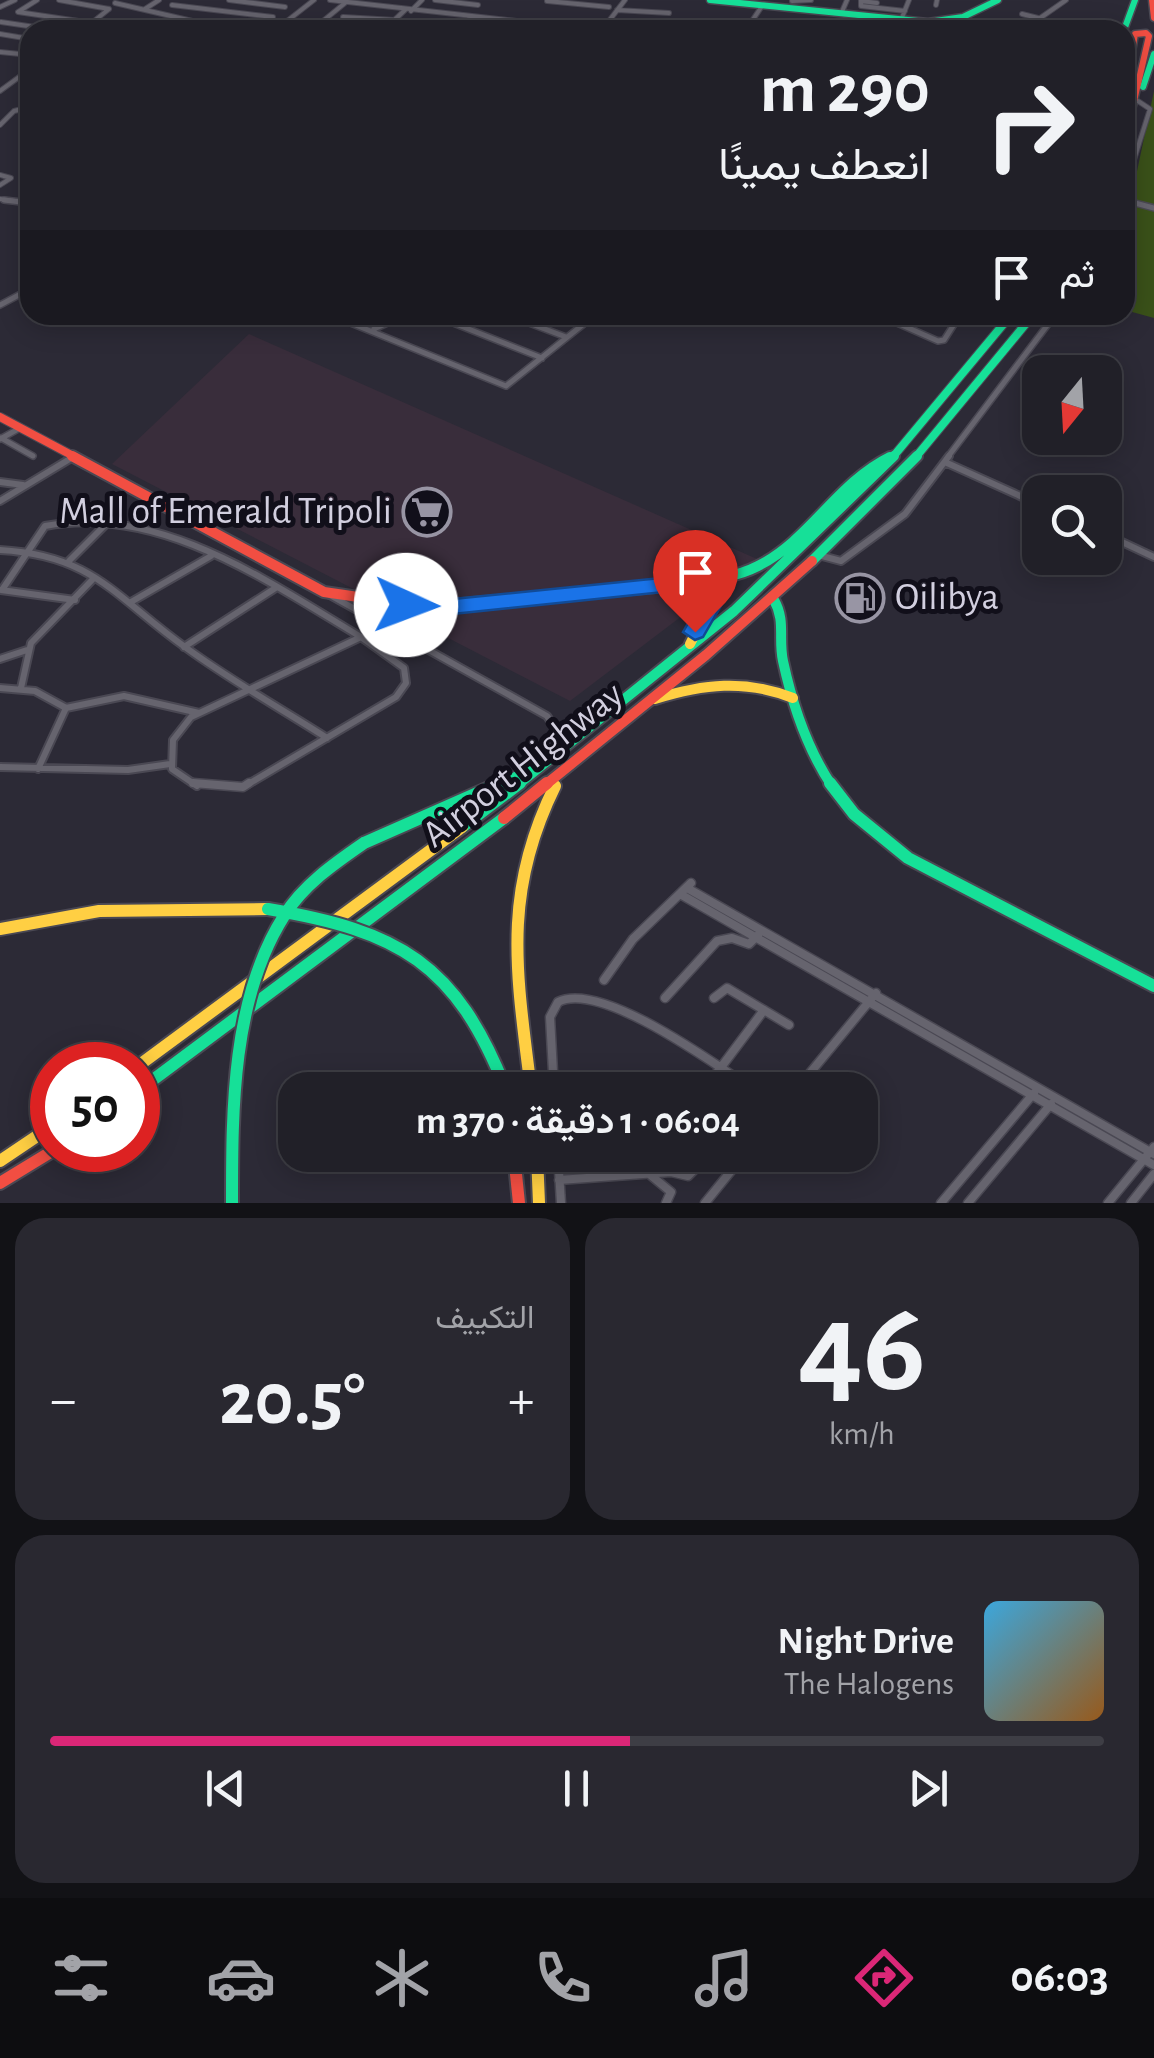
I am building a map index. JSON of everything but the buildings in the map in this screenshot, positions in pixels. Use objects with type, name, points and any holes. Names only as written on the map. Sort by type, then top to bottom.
[{"type":"main road","points":[[710,0],[762,6],[790,3],[862,20]]},
{"type":"main road","points":[[952,20],[998,0]]},
{"type":"main road","points":[[1152,0],[1154,18]]},
{"type":"main road","points":[[895,20],[903,16],[914,20]]},
{"type":"main road","points":[[1135,34],[1149,36],[1135,100]]},
{"type":"main road","points":[[1135,108],[1154,54]]},
{"type":"main road","name":"Airport Highway","points":[[160,1050],[568,746],[688,649],[816,534],[894,456],[1003,325]]},
{"type":"main road","name":"Airport Highway","points":[[160,1075],[282,989],[564,775],[774,600],[822,556],[942,430],[1024,325]]},
{"type":"main road","points":[[0,417],[320,590],[443,607],[710,580],[771,560],[840,488],[867,466],[894,456]]},
{"type":"main road","points":[[688,649],[714,597],[710,580]]},
{"type":"main road","points":[[774,600],[783,616],[782,656],[793,698],[829,782],[854,814],[888,844],[930,870],[1154,986]]},
{"type":"main road","points":[[656,699],[724,680],[762,685],[793,698]]},
{"type":"main road","points":[[232,1203],[231,1156],[246,1010],[264,951],[293,903],[328,867],[364,842],[544,764]]},
{"type":"main road","points":[[530,1072],[514,902],[520,856],[542,806],[564,775]]},
{"type":"main road","points":[[0,929],[23,922],[112,910],[241,908],[313,912],[356,925],[402,946],[446,981],[478,1021],[499,1072]]},
{"type":"main road","points":[[0,1162],[30,1141]]},
{"type":"main road","points":[[0,1183],[30,1165]]},
{"type":"main road","points":[[516,1172],[519,1203]]},
{"type":"main road","points":[[538,1172],[539,1203]]},
{"type":"street","points":[[0,8],[16,0]]},
{"type":"street","points":[[1,22],[36,0]]},
{"type":"street","points":[[60,0],[109,8]]},
{"type":"street","points":[[144,10],[159,0]]},
{"type":"street","points":[[164,10],[179,0]]},
{"type":"street","points":[[229,0],[285,7]]},
{"type":"street","points":[[225,11],[239,0]]},
{"type":"street","points":[[289,20],[314,0]]},
{"type":"street","points":[[330,0],[508,20]]},
{"type":"street","points":[[344,17],[395,20],[422,0]]},
{"type":"street","points":[[435,0],[478,5]]},
{"type":"street","points":[[542,6],[548,0],[610,7]]},
{"type":"street","points":[[609,20],[625,0]]},
{"type":"street","points":[[790,3],[811,0]]},
{"type":"street","points":[[841,14],[846,0]]},
{"type":"street","points":[[861,0],[859,6],[877,3],[903,16],[909,0]]},
{"type":"street","points":[[1052,0],[1063,1]]},
{"type":"street","points":[[96,20],[111,1],[188,20]]},
{"type":"street","points":[[1037,20],[1063,1]]},
{"type":"street","points":[[325,20],[346,2]]},
{"type":"street","points":[[172,5],[273,17]]},
{"type":"street","points":[[261,16],[274,6]]},
{"type":"street","points":[[753,20],[762,6]]},
{"type":"street","points":[[617,10],[668,14]]},
{"type":"street","points":[[18,12],[79,20]]},
{"type":"street","points":[[1022,14],[1040,18]]},
{"type":"street","points":[[467,20],[471,16]]},
{"type":"street","points":[[1135,157],[1150,110],[1138,101]]},
{"type":"street","points":[[0,124],[20,110]]},
{"type":"street","points":[[0,174],[11,178],[0,185]]},
{"type":"street","points":[[1135,202],[1154,208]]},
{"type":"street","points":[[358,325],[506,386],[582,325]]},
{"type":"street","points":[[372,330],[383,325]]},
{"type":"street","points":[[459,325],[542,358]]},
{"type":"street","points":[[534,325],[567,338]]},
{"type":"street","points":[[902,325],[938,341],[944,340],[954,325]]},
{"type":"street","points":[[822,556],[841,561],[906,514],[1048,325]]},
{"type":"street","points":[[1,438],[20,428]]},
{"type":"street","points":[[1,438],[33,456]]},
{"type":"street","points":[[0,501],[73,457]]},
{"type":"street","points":[[947,462],[1022,497]]},
{"type":"street","points":[[0,482],[24,486]]},
{"type":"street","points":[[75,600],[1,590],[39,532],[55,522],[167,533],[277,587],[361,636],[398,661],[406,682],[396,697],[327,738],[243,787],[190,784],[175,774],[170,764],[176,734],[198,712],[361,636]]},
{"type":"street","points":[[69,560],[106,524]]},
{"type":"street","points":[[1122,542],[1154,556]]},
{"type":"street","points":[[0,550],[28,551],[69,560],[130,602],[184,647],[327,738]]},
{"type":"street","points":[[130,602],[212,556]]},
{"type":"street","points":[[0,659],[27,650],[94,578]]},
{"type":"street","points":[[184,647],[277,587]]},
{"type":"street","points":[[300,600],[320,590],[546,716],[568,746]]},
{"type":"street","points":[[0,648],[9,655]]},
{"type":"street","points":[[22,688],[27,673],[27,650]]},
{"type":"street","points":[[0,688],[22,688],[66,708],[124,696],[198,712]]},
{"type":"street","points":[[38,769],[66,708]]},
{"type":"street","points":[[0,767],[128,770],[170,764]]},
{"type":"street","points":[[604,980],[633,939],[686,888],[759,934],[1151,1155],[1108,1203]]},
{"type":"street","points":[[664,998],[717,941],[732,938],[749,944],[759,934]]},
{"type":"street","points":[[714,998],[727,988],[789,1025]]},
{"type":"street","points":[[553,1072],[550,1017],[558,1002],[575,996],[628,1017],[727,1072]]},
{"type":"street","points":[[811,1072],[872,997]]},
{"type":"street","points":[[718,1072],[764,1010]]},
{"type":"street","points":[[941,1203],[1036,1091]]},
{"type":"street","points":[[968,1203],[1054,1102]]},
{"type":"street","points":[[559,1172],[561,1203]]},
{"type":"street","points":[[648,1172],[671,1192],[666,1203]]},
{"type":"street","points":[[559,1180],[670,1172]]},
{"type":"street","points":[[704,1203],[730,1172]]},
{"type":"street","points":[[1131,1203],[1154,1174]]},
{"type":"shaded area","name":"Mall of Emerald Tripoli","points":[[249,334],[757,559],[570,701],[112,464]]},
{"type":"green space","points":[[1154,91],[1154,318],[1135,313],[1136,176]]},
{"type":"traffic: fast","points":[[710,0],[908,20]]},
{"type":"traffic: fast","points":[[942,20],[963,17],[998,0]]},
{"type":"traffic: fast","points":[[1128,20],[1135,0]]},
{"type":"traffic: fast","points":[[1143,87],[1154,54]]},
{"type":"traffic: fast","points":[[462,827],[627,700],[786,565],[901,449],[1003,325]]},
{"type":"traffic: fast","points":[[812,561],[912,462],[1025,325]]},
{"type":"traffic: fast","points":[[667,586],[735,575],[761,565],[788,545],[841,489],[890,457]]},
{"type":"traffic: fast","points":[[774,600],[783,616],[782,657],[803,727],[829,782],[854,814],[908,858],[1154,986]]},
{"type":"traffic: fast","points":[[364,843],[529,771]]},
{"type":"traffic: fast","points":[[160,1075],[504,818]]},
{"type":"traffic: fast","points":[[232,1203],[235,1093],[255,980],[268,946],[292,905],[321,876],[364,843]]},
{"type":"traffic: fast","points":[[268,909],[353,927],[419,959],[446,983],[469,1012],[499,1072]]},
{"type":"traffic: slow","points":[[690,644],[714,597],[711,580]]},
{"type":"traffic: slow","points":[[655,699],[724,684],[758,686],[793,698]]},
{"type":"traffic: slow","points":[[529,1072],[518,972],[518,898],[536,824],[555,786]]},
{"type":"traffic: slow","points":[[160,1050],[462,827]]},
{"type":"traffic: slow","points":[[0,929],[99,911],[268,909]]},
{"type":"traffic: slow","points":[[0,1161],[30,1141]]},
{"type":"traffic: slow","points":[[538,1172],[539,1203]]},
{"type":"traffic: jam","points":[[1152,0],[1154,18]]},
{"type":"traffic: jam","points":[[1135,34],[1149,36],[1135,97]]},
{"type":"traffic: jam","points":[[0,417],[324,592],[427,607],[667,586]]},
{"type":"traffic: jam","points":[[504,818],[706,655],[812,561]]},
{"type":"traffic: jam","points":[[0,1183],[30,1165]]},
{"type":"traffic: jam","points":[[516,1172],[519,1203]]},
{"type":"place","name":"Mall of Emerald Tripoli","points":[[427,512]]},
{"type":"place","name":"Oilibya","points":[[860,598]]},
{"type":"route","points":[[406,605],[443,607],[662,588],[710,580],[714,597],[695,632]]}]
